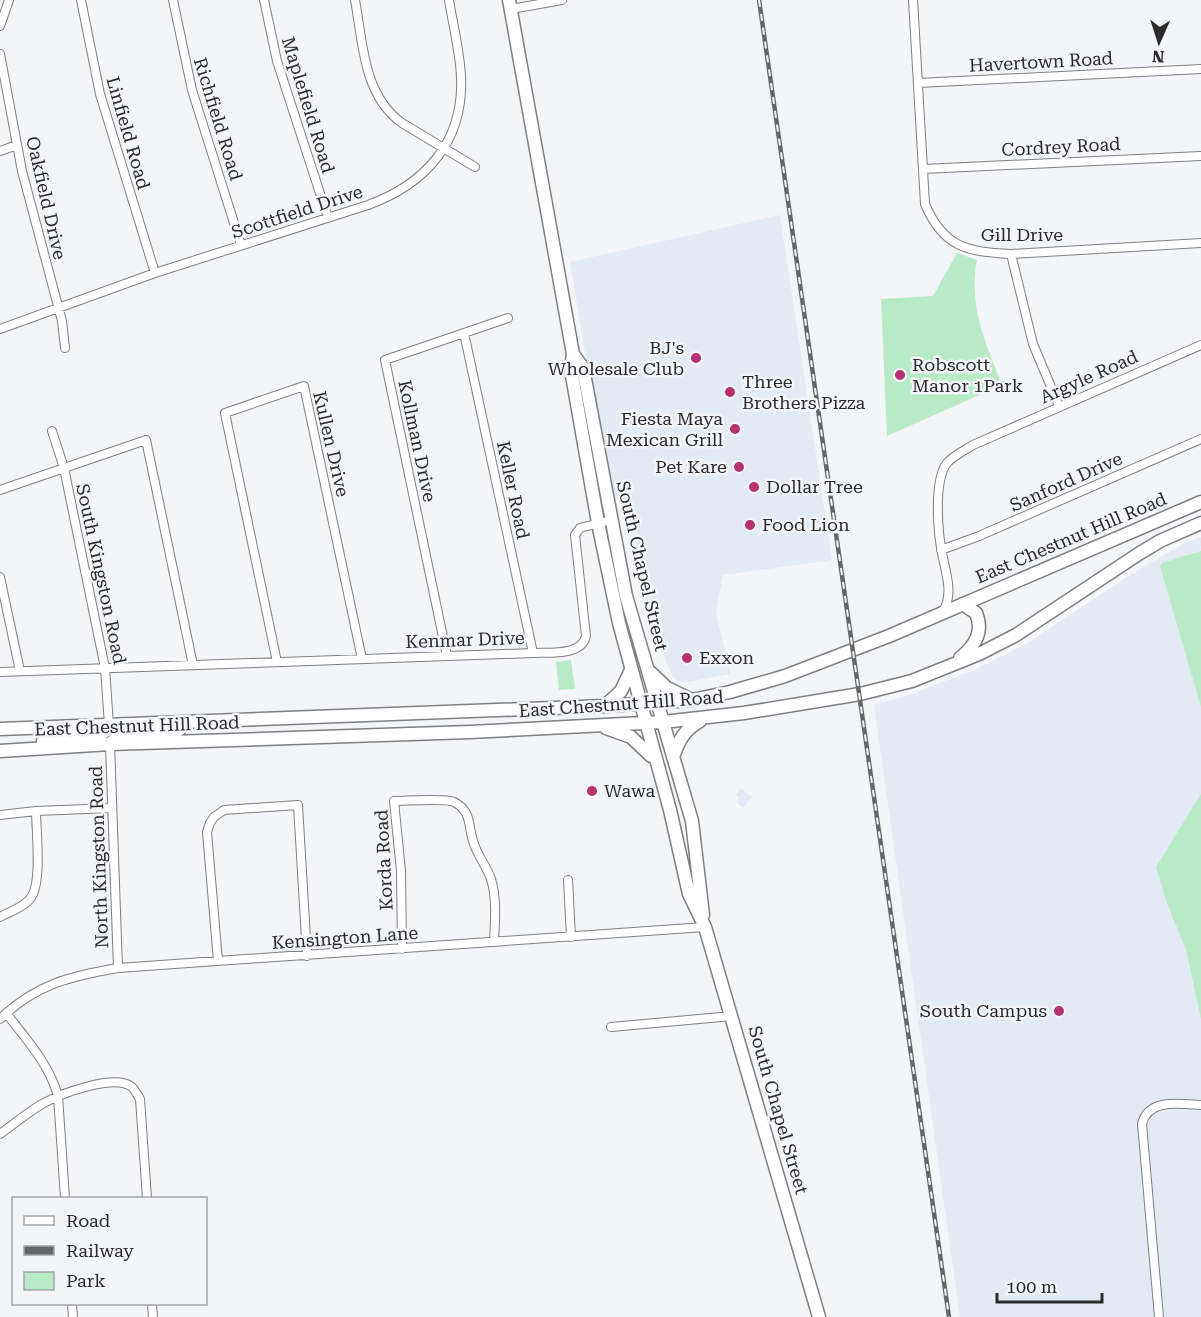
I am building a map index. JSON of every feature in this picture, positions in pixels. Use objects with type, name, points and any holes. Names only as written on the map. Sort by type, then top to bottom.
[{"type":"main road","name":"South Chapel Street","points":[[510,5],[573,354],[571,370],[598,523],[619,623],[670,810],[689,894],[705,927],[819,1317]]},
{"type":"main road","name":"South Chapel Street","points":[[573,354],[583,368],[626,596],[692,821],[705,927]]},
{"type":"main road","name":"East Chestnut Hill Road","points":[[0,729],[605,706],[692,700],[785,676],[853,651],[1201,502]]},
{"type":"main road","name":"East Chestnut Hill Road","points":[[0,751],[110,744],[470,732],[663,722],[704,718],[860,694],[912,681],[947,668],[1016,635],[1140,553],[1160,541],[1201,523]]},
{"type":"main road","points":[[947,668],[969,651],[976,641],[979,630],[976,613],[963,604]]},
{"type":"main road","points":[[605,706],[621,691],[631,670]]},
{"type":"main road","points":[[648,670],[668,688],[692,700]]},
{"type":"main road","points":[[673,757],[681,736],[689,727],[704,718]]},
{"type":"main road","points":[[110,744],[120,735],[191,728],[224,721]]},
{"type":"main road","points":[[22,749],[42,741],[101,734],[107,730],[109,724]]},
{"type":"main road","points":[[600,725],[631,737],[656,761]]},
{"type":"street","points":[[0,26],[9,0]]},
{"type":"street","name":"Linfield Road","points":[[81,0],[100,94],[155,273]]},
{"type":"street","name":"Richfield Road","points":[[173,0],[192,90],[241,245]]},
{"type":"street","name":"Maplefield Road","points":[[264,0],[277,61],[328,218]]},
{"type":"street","points":[[355,0],[370,79],[380,101],[393,116],[475,167]]},
{"type":"street","name":"Scottfield Drive","points":[[0,329],[155,273],[379,201],[401,190],[426,171],[444,148],[456,119],[461,89],[460,60],[449,0]]},
{"type":"street","points":[[510,5],[562,0]]},
{"type":"street","name":"Gill Drive","points":[[913,0],[925,204],[940,231],[955,243],[981,253],[1011,254],[1201,243]]},
{"type":"street","name":"Oakfield Drive","points":[[0,54],[31,210],[64,330],[65,348]]},
{"type":"street","name":"Havertown Road","points":[[918,84],[1201,69]]},
{"type":"street","points":[[0,151],[17,145]]},
{"type":"street","name":"Cordrey Road","points":[[922,169],[1201,156]]},
{"type":"street","points":[[1011,254],[1033,344],[1059,406]]},
{"type":"street","name":"Kollman Drive","points":[[447,656],[385,360],[508,318]]},
{"type":"street","name":"Keller Road","points":[[464,333],[533,653]]},
{"type":"street","name":"Argyle Road","points":[[943,613],[950,590],[941,550],[938,489],[947,463],[973,445],[1201,345]]},
{"type":"street","name":"Kullen Drive","points":[[278,662],[225,413],[304,387],[362,659]]},
{"type":"street","name":"South Kingston Road","points":[[52,431],[64,468],[105,668],[109,724]]},
{"type":"street","name":"Sanford Drive","points":[[941,550],[979,536],[1201,439]]},
{"type":"street","points":[[0,490],[146,440],[193,665]]},
{"type":"street","name":"Kenmar Drive","points":[[0,672],[572,650],[585,643],[586,628],[575,535],[580,528],[611,520]]},
{"type":"street","points":[[0,577],[20,671]]},
{"type":"street","points":[[950,590],[954,597],[963,604]]},
{"type":"street","name":"North Kingston Road","points":[[110,744],[118,968]]},
{"type":"street","name":"Korda Road","points":[[402,949],[401,871],[394,801],[452,801],[464,810],[471,826],[471,837],[476,852],[492,881],[496,913],[494,942]]},
{"type":"street","points":[[218,961],[207,831],[210,823],[224,810],[298,805],[307,956]]},
{"type":"street","points":[[0,815],[112,808]]},
{"type":"street","points":[[0,917],[29,901],[34,894],[37,881],[36,811]]},
{"type":"street","points":[[568,880],[571,937]]},
{"type":"street","name":"Kensington Lane","points":[[3,1016],[37,992],[56,982],[77,975],[118,968],[705,927]]},
{"type":"street","points":[[3,1016],[43,1061],[53,1080],[58,1096],[65,1197]]},
{"type":"street","points":[[611,1027],[732,1016]]},
{"type":"street","points":[[0,1134],[29,1112],[58,1096],[96,1084],[120,1082],[132,1087],[140,1099],[147,1197]]},
{"type":"street","points":[[1159,1317],[1142,1124],[1148,1110],[1161,1105],[1201,1105]]},
{"type":"shaded area","points":[[780,215],[832,560],[723,575],[716,612],[730,674],[687,682],[678,681],[669,669],[652,625],[623,504],[611,491],[570,262]]},
{"type":"shaded area","name":"South Campus","points":[[1201,537],[1201,1317],[960,1317],[874,705],[907,696],[976,669],[1028,643],[1130,575],[1185,543]]},
{"type":"shaded area","points":[[741,788],[752,797],[743,808],[736,802],[739,798],[736,795]]},
{"type":"green space","points":[[957,253],[977,260],[975,293],[980,324],[1002,385],[887,436],[881,299],[933,296]]},
{"type":"green space","points":[[1201,551],[1201,707],[1160,566],[1162,563]]},
{"type":"green space","points":[[571,660],[575,689],[559,690],[556,662]]},
{"type":"green space","points":[[1201,794],[1201,1019],[1186,949],[1168,906],[1156,867]]},
{"type":"railway","points":[[759,0],[949,1317]]},
{"type":"place","name":"BJ's Wholesale Club","points":[[696,358]]},
{"type":"place","name":"Robscott Manor 1Park","points":[[900,375]]},
{"type":"place","name":"Three Brothers Pizza","points":[[730,392]]},
{"type":"place","name":"Fiesta Maya Mexican Grill","points":[[735,429]]},
{"type":"place","name":"Pet Kare","points":[[739,467]]},
{"type":"place","name":"Dollar Tree","points":[[754,487]]},
{"type":"place","name":"Food Lion","points":[[750,525]]},
{"type":"place","name":"Exxon","points":[[687,658]]},
{"type":"place","name":"Wawa","points":[[592,791]]},
{"type":"place","name":"South Campus","points":[[1059,1011]]}]
